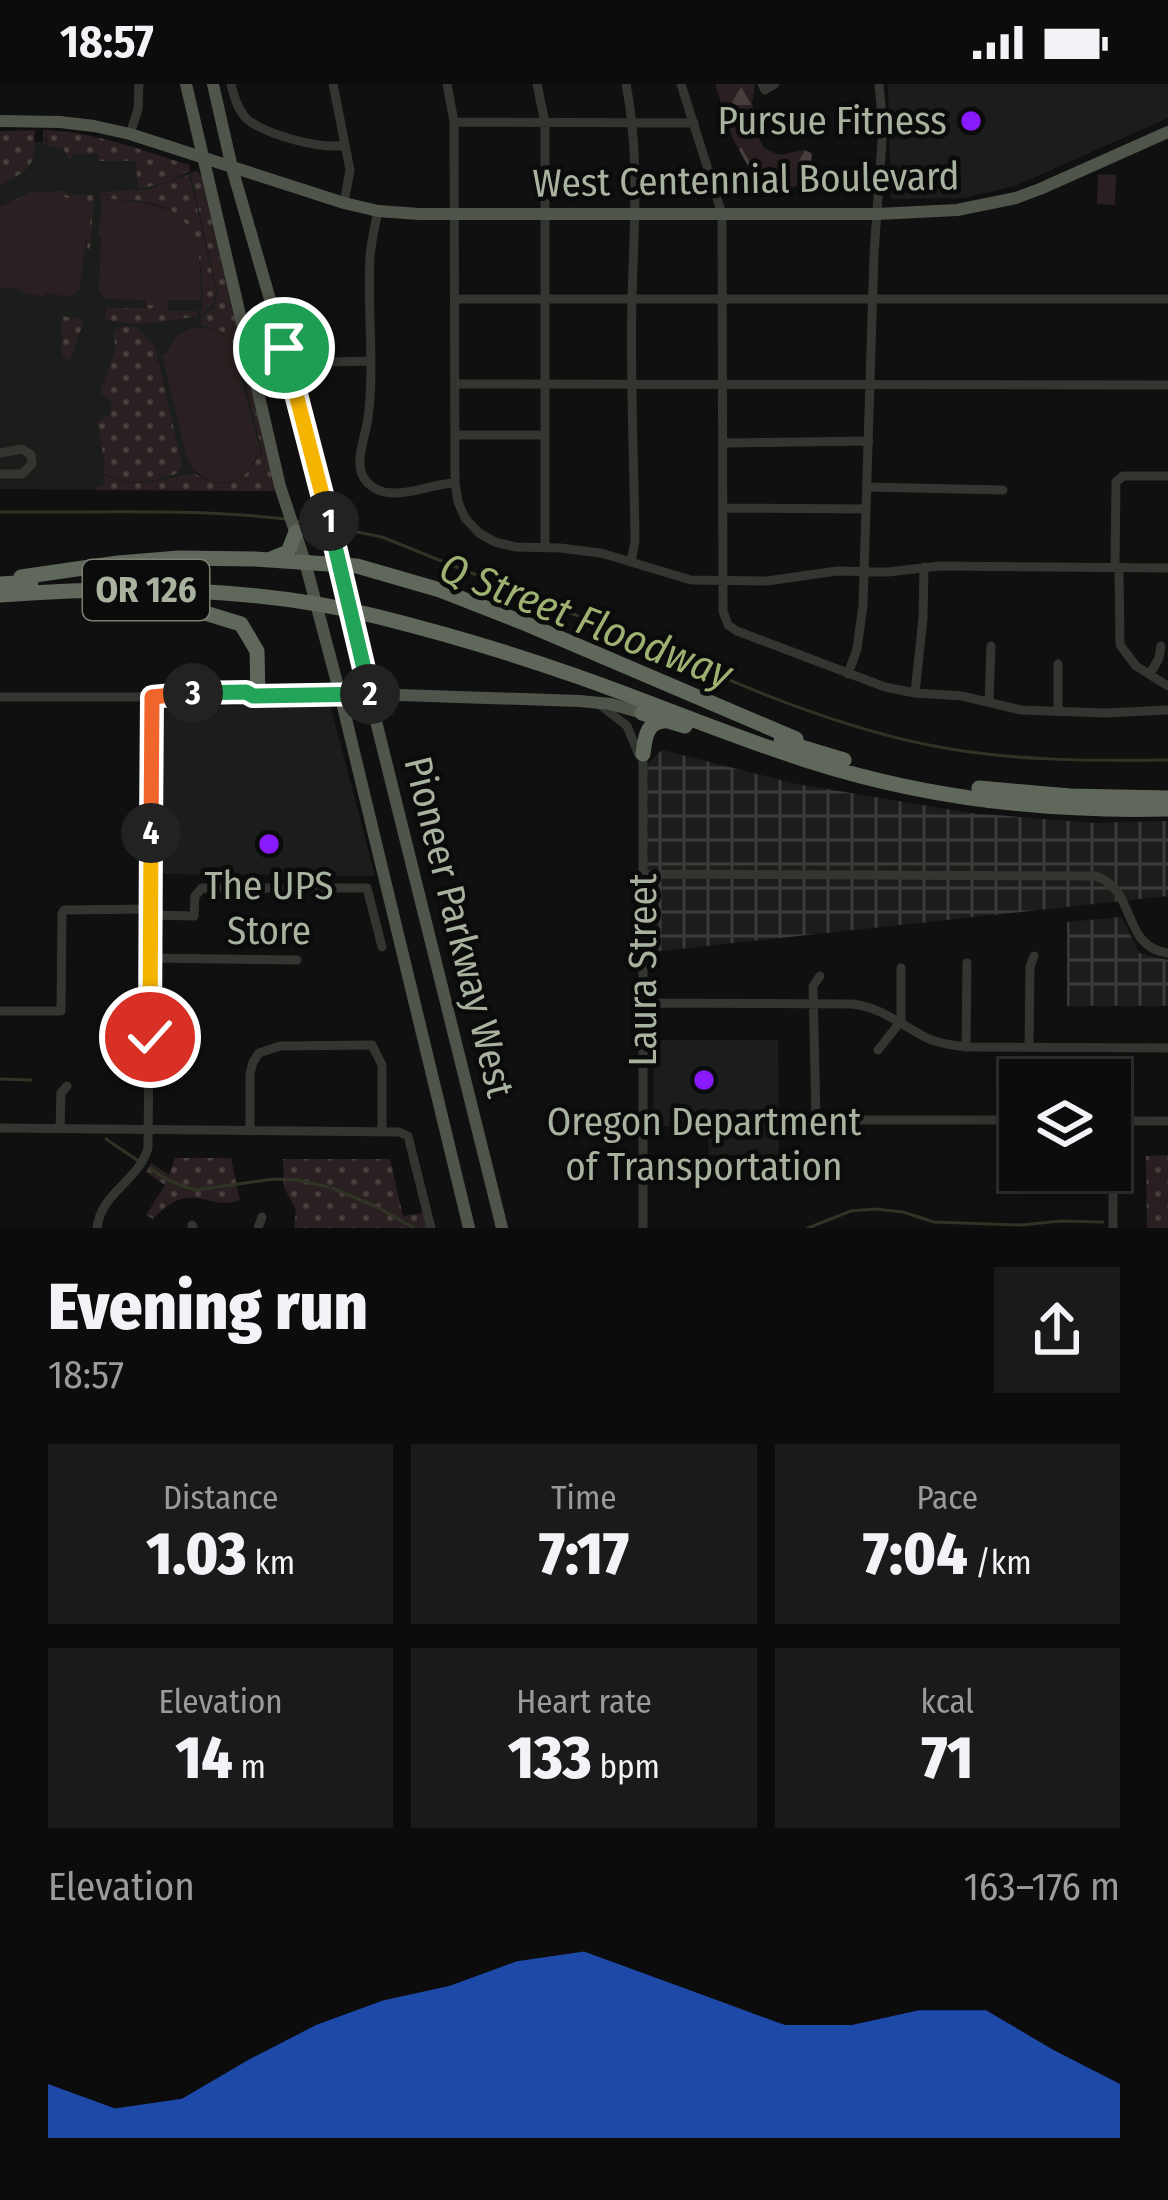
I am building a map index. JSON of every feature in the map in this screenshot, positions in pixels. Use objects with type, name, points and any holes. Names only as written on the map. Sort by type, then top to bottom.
[{"type":"highway","points":[[268,560],[288,552],[296,532]]},
{"type":"highway","points":[[0,582],[179,558],[340,563],[380,571],[598,654],[846,761]]},
{"type":"highway","name":"OR 126","points":[[0,582],[146,580],[373,611],[530,651],[846,761],[997,790],[1168,798]]},
{"type":"highway","name":"OR 126","points":[[0,596],[146,590],[291,597]]},
{"type":"highway","points":[[0,596],[72,596],[233,620],[248,632],[257,651],[256,696]]},
{"type":"highway","name":"OR 126","points":[[373,611],[579,677],[810,761],[937,792],[998,801],[1168,808]]},
{"type":"highway","points":[[642,713],[810,761]]},
{"type":"highway","points":[[643,761],[650,727],[667,721]]},
{"type":"main road","points":[[186,84],[469,1228]]},
{"type":"main road","name":"Pioneer Parkway West","points":[[213,84],[334,539],[502,1228]]},
{"type":"main road","name":"West Centennial Boulevard","points":[[0,122],[60,122],[130,134],[344,203],[378,211],[453,214],[957,210],[1016,198],[1168,132]]},
{"type":"main road","points":[[170,147],[189,139],[195,127]]},
{"type":"main road","points":[[245,213],[245,196],[254,187],[290,186]]},
{"type":"main road","points":[[299,695],[323,680],[331,661]]},
{"type":"main road","points":[[256,696],[370,694],[595,702],[642,713]]},
{"type":"street","points":[[130,134],[139,84]]},
{"type":"street","points":[[231,84],[238,107],[254,124],[321,146],[345,145]]},
{"type":"street","points":[[333,84],[350,180],[344,203]]},
{"type":"street","points":[[447,84],[454,122],[455,482],[460,509],[479,532],[505,545],[579,549],[691,580],[767,581],[837,571],[924,567],[1168,568]]},
{"type":"street","points":[[538,84],[545,124],[545,547]]},
{"type":"street","points":[[626,84],[634,123],[635,541],[631,562]]},
{"type":"street","points":[[681,84],[722,214],[723,611],[728,625],[848,674],[915,693],[962,696],[1021,710],[1168,710]]},
{"type":"street","points":[[848,674],[860,632],[864,572],[883,115],[878,84]]},
{"type":"street","points":[[454,122],[694,123]]},
{"type":"street","points":[[378,211],[370,251],[369,414],[359,460],[365,480],[387,492],[406,494],[434,483],[455,482]]},
{"type":"street","points":[[454,299],[1168,299]]},
{"type":"street","points":[[330,362],[369,362]]},
{"type":"street","points":[[454,383],[1168,385]]},
{"type":"street","points":[[455,435],[545,435]]},
{"type":"street","points":[[723,443],[868,441]]},
{"type":"street","points":[[0,453],[22,449],[31,455],[32,464],[22,474],[0,474]]},
{"type":"street","points":[[1168,476],[1123,476],[1116,482],[1120,646],[1136,666],[1168,686]]},
{"type":"street","points":[[867,487],[1003,490]]},
{"type":"street","points":[[723,508],[866,509]]},
{"type":"street","points":[[915,693],[924,567]]},
{"type":"street","points":[[989,702],[991,646]]},
{"type":"street","points":[[1150,674],[1161,646]]},
{"type":"street","points":[[1058,664],[1058,712]]},
{"type":"street","points":[[0,697],[246,692],[256,696]]},
{"type":"street","points":[[97,1228],[104,1202],[145,1160],[149,1131],[154,697]]},
{"type":"street","points":[[595,702],[627,726],[643,761]]},
{"type":"street","name":"Laura Street","points":[[642,713],[643,1228]]},
{"type":"street","points":[[643,874],[1096,876],[1111,882],[1119,892],[1144,944],[1168,953]]},
{"type":"street","points":[[0,1011],[61,1011],[62,912],[194,916],[195,896],[202,888],[367,888],[382,947]]},
{"type":"street","points":[[1029,1047],[1034,956]]},
{"type":"street","points":[[151,958],[297,959]]},
{"type":"street","points":[[967,963],[967,1047]]},
{"type":"street","points":[[878,1050],[901,1021],[901,968]]},
{"type":"street","points":[[816,1119],[813,986],[820,976]]},
{"type":"street","points":[[643,1003],[853,1004],[876,1007],[924,1037],[967,1047],[1168,1048]]},
{"type":"street","points":[[372,1045],[378,1034]]},
{"type":"street","points":[[250,1131],[250,1074],[259,1054],[280,1046],[372,1045]]},
{"type":"street","points":[[372,1045],[382,1065],[382,1130]]},
{"type":"street","points":[[60,1129],[61,1094],[67,1086]]},
{"type":"street","points":[[782,1120],[999,1120]]},
{"type":"street","points":[[1131,1120],[1168,1121]]},
{"type":"street","points":[[0,1128],[382,1130],[408,1136],[430,1228]]},
{"type":"street","points":[[1113,1191],[1113,1228]]},
{"type":"shaded area","points":[[888,84],[1168,84],[1168,118],[1015,186],[965,198],[891,199]]},
{"type":"shaded area","points":[[0,131],[22,142],[56,142],[87,135],[189,165],[191,172],[201,176],[275,491],[0,489]]},
{"type":"shaded area","points":[[330,704],[375,876],[160,874],[159,714],[168,706]]},
{"type":"shaded area","points":[[662,750],[797,784],[970,813],[1094,823],[1168,821],[1168,896],[643,953],[643,768]]},
{"type":"shaded area","points":[[1122,917],[1139,953],[1168,960],[1168,1006],[1067,1006],[1067,922]]},
{"type":"shaded area","points":[[654,1040],[778,1040],[779,1155],[709,1155],[708,1127],[653,1126]]},
{"type":"green space","points":[[715,84],[755,84],[752,104],[764,148],[779,155],[812,153],[809,182],[784,190],[754,177],[732,137]]},
{"type":"green space","points":[[35,130],[29,167],[0,185],[0,131]]},
{"type":"green space","points":[[43,130],[116,142],[189,165],[190,170],[165,183],[138,189],[136,161],[99,161],[98,154],[73,154],[70,161],[63,148],[47,146],[46,131],[43,145]]},
{"type":"green space","points":[[197,171],[275,491],[96,490],[103,486],[104,475],[138,483],[194,473],[213,482],[231,482],[247,473],[263,454],[236,347],[223,332],[201,325],[201,317],[214,308],[218,294],[191,174]]},
{"type":"green space","points":[[1098,174],[1116,175],[1115,205],[1097,204]]},
{"type":"green space","points":[[189,175],[216,291],[214,303],[201,315],[201,270],[185,224],[175,213],[155,204],[100,202],[104,192],[151,189]]},
{"type":"green space","points":[[31,192],[94,195],[90,249],[86,249],[88,203],[32,196],[0,212],[0,207]]},
{"type":"green space","points":[[47,193],[89,203],[80,289],[70,297],[0,287],[0,212],[19,198]]},
{"type":"green space","points":[[103,199],[152,205],[182,220],[197,249],[201,300],[146,305],[143,300],[107,299],[99,292]]},
{"type":"green space","points":[[146,305],[198,311],[198,316],[141,323],[106,320],[106,308]]},
{"type":"green space","points":[[62,316],[84,320],[70,360],[62,357]]},
{"type":"green space","points":[[123,326],[138,328],[155,347],[182,465],[176,474],[139,482],[103,472],[97,422],[112,408],[100,393],[116,349],[113,331]]},
{"type":"green space","points":[[194,327],[218,330],[232,343],[261,454],[246,474],[231,482],[211,482],[194,470],[186,455],[162,355],[176,336]]},
{"type":"green space","points":[[1168,1155],[1168,1228],[1147,1228],[1146,1156]]},
{"type":"green space","points":[[175,1158],[231,1158],[240,1200],[190,1198],[167,1206],[153,1219],[146,1215],[165,1185],[146,1172],[151,1163],[169,1175]]},
{"type":"green space","points":[[283,1159],[390,1159],[403,1216],[423,1213],[428,1228],[294,1228],[296,1210],[284,1187]]},
{"type":"waterway","name":"Q Street Floodway","points":[[0,512],[179,512],[286,519]]},
{"type":"waterway","name":"Q Street Floodway","points":[[295,521],[327,527]]},
{"type":"waterway","name":"Q Street Floodway","points":[[337,528],[382,537],[732,681],[897,738],[996,755],[1168,760]]},
{"type":"waterway","points":[[0,1079],[31,1080]]},
{"type":"waterway","points":[[106,1139],[137,1160]]},
{"type":"waterway","points":[[150,1169],[195,1190],[274,1179],[328,1187]]},
{"type":"waterway","points":[[332,1188],[414,1228]]},
{"type":"waterway","points":[[808,1228],[851,1211],[875,1209],[934,1222],[1103,1222]]},
{"type":"place","name":"Pursue Fitness","points":[[971,121]]},
{"type":"place","name":"The UPS Store","points":[[269,844]]},
{"type":"place","name":"Oregon Department of Transportation","points":[[704,1080]]},
{"type":"route","points":[[150,1037],[152,697],[246,692],[253,696],[370,694],[284,348]]}]
